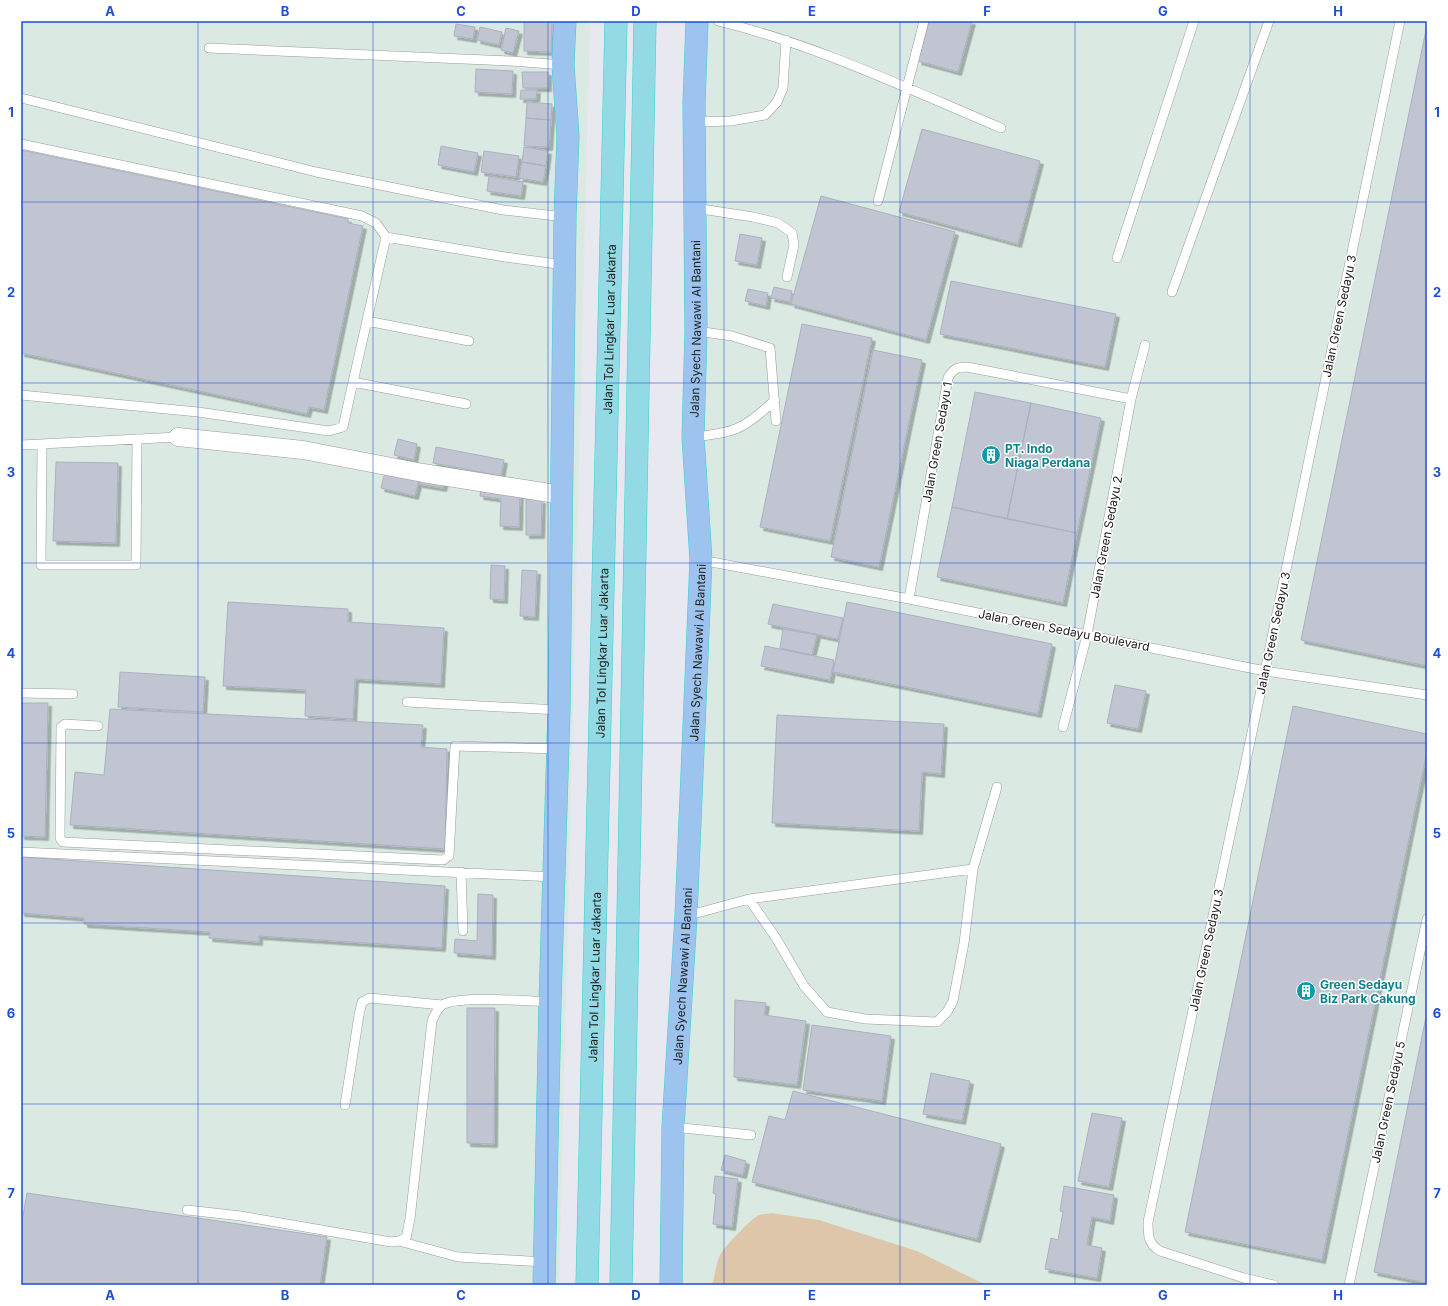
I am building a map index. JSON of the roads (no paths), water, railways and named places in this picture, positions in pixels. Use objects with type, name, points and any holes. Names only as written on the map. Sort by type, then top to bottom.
[{"type":"highway","points":[[544,1285],[550,1002],[559,710],[565,218],[568,136],[563,65],[565,21]]},
{"type":"highway","name":"Jalan Tol Lingkar Luar Jakarta","points":[[588,1285],[616,21]]},
{"type":"highway","points":[[621,1285],[645,21]]},
{"type":"highway","name":"Jalan Syech Nawawi Al Bantani","points":[[671,1285],[672,1127],[686,916],[701,560],[693,437],[696,332],[694,122],[697,21]]},
{"type":"street","points":[[178,437],[303,450],[423,473],[562,495]]},
{"type":"lane","points":[[718,21],[786,40],[907,88],[1001,128]]},
{"type":"lane","points":[[878,201],[924,21]]},
{"type":"lane","points":[[1117,258],[1194,21]]},
{"type":"lane","points":[[1172,292],[1269,21]]},
{"type":"lane","name":"Jalan Green Sedayu 3","points":[[1243,1281],[1165,1254],[1151,1244],[1148,1236],[1148,1222],[1265,671],[1400,21]]},
{"type":"lane","points":[[694,122],[731,121],[766,115],[777,102],[783,88],[786,40]]},
{"type":"lane","points":[[209,48],[503,60],[563,65]]},
{"type":"lane","points":[[21,98],[316,172],[503,210],[565,218]]},
{"type":"lane","points":[[21,144],[362,216],[376,223],[386,237],[508,258],[565,265]]},
{"type":"lane","points":[[695,208],[753,217],[778,223],[792,233],[794,245],[787,277]]},
{"type":"lane","points":[[21,395],[198,412],[329,431],[343,428],[386,237]]},
{"type":"lane","points":[[367,321],[469,341]]},
{"type":"lane","points":[[696,332],[732,336],[768,347],[771,352],[776,421]]},
{"type":"lane","name":"Jalan Green Sedayu 2","points":[[1063,727],[1087,635],[1131,399],[1145,345]]},
{"type":"lane","name":"Jalan Green Sedayu 1","points":[[909,599],[948,378],[953,370],[959,367],[967,367],[1131,399]]},
{"type":"lane","points":[[353,382],[466,404]]},
{"type":"lane","points":[[693,437],[733,431],[750,423],[774,400]]},
{"type":"lane","points":[[21,445],[178,437]]},
{"type":"lane","points":[[42,444],[41,564],[136,565],[137,439]]},
{"type":"lane","name":"Jalan Green Sedayu Boulevard","points":[[701,560],[1128,642],[1265,671],[1427,695]]},
{"type":"lane","points":[[21,693],[73,694]]},
{"type":"lane","points":[[407,702],[559,710]]},
{"type":"lane","points":[[98,726],[65,724],[61,727],[60,838],[62,842],[443,860],[449,856],[455,746],[558,749]]},
{"type":"lane","points":[[749,899],[804,986],[828,1012],[865,1019],[938,1022],[947,1012],[952,1001],[964,943],[973,870],[997,787]]},
{"type":"lane","points":[[21,852],[554,877]]},
{"type":"lane","points":[[686,916],[749,899],[973,870]]},
{"type":"lane","points":[[461,872],[463,931]]},
{"type":"lane","name":"Jalan Green Sedayu 5","points":[[1349,1285],[1427,919]]},
{"type":"lane","points":[[345,1105],[358,1015],[362,1002],[370,998],[442,1005],[464,1000],[550,1002]]},
{"type":"lane","points":[[187,1210],[242,1216],[391,1242],[406,1238],[410,1220],[432,1021],[442,1005]]},
{"type":"lane","points":[[672,1127],[751,1135]]},
{"type":"lane","points":[[399,1241],[458,1257],[545,1262]]},
{"type":"lane","points":[[1243,1281],[1274,1285]]},
{"type":"place","name":"PT. Indo Niaga Perdana","points":[[991,455]]},
{"type":"place","name":"Green Sedayu Biz Park Cakung","points":[[1306,991]]}]
